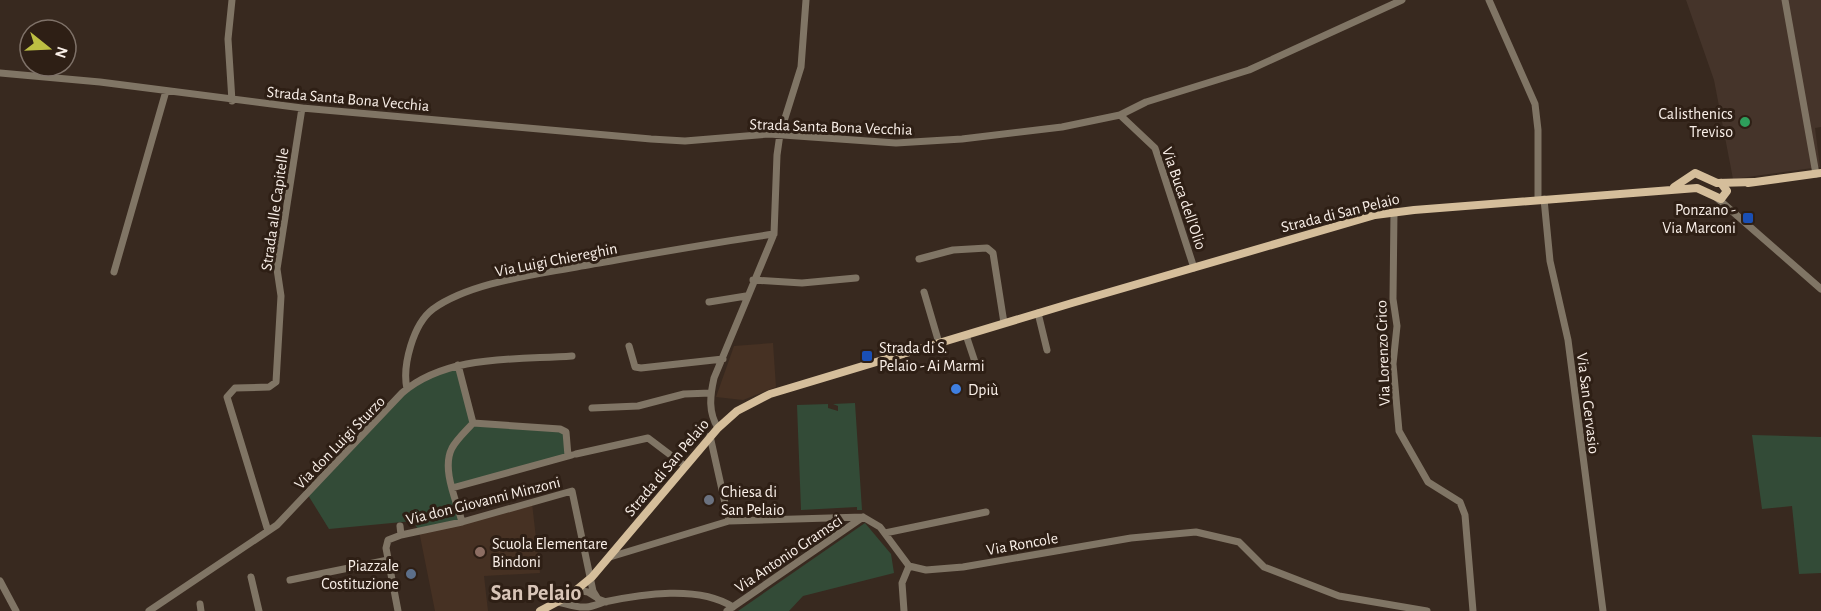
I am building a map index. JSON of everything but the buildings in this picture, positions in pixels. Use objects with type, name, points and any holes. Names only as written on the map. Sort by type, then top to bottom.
[{"type":"main road","points":[[1728,202],[1690,184],[1698,173],[1712,182],[1720,183],[1754,182],[1819,174]]},
{"type":"main road","points":[[1728,202],[1738,186],[1754,182]]},
{"type":"main road","points":[[1720,183],[1726,187],[1728,202]]},
{"type":"main road","name":"Strada di San Pelaio","points":[[540,611],[558,602],[592,577],[718,428],[737,411],[770,394],[1334,226],[1394,212],[1659,190],[1690,184]]},
{"type":"street","points":[[232,0],[228,39],[232,101]]},
{"type":"street","points":[[718,428],[712,416],[711,393],[746,296],[774,234],[777,155],[780,134],[801,67],[806,0]]},
{"type":"street","name":"Strada Santa Bona Vecchia","points":[[0,73],[100,82],[232,101],[302,108],[674,140],[780,134],[896,144],[962,140],[1062,127],[1120,115],[1146,102],[1249,70],[1402,0]]},
{"type":"street","name":"Via San Gervasio","points":[[1489,0],[1535,104],[1541,200],[1550,261],[1568,340],[1604,611]]},
{"type":"street","points":[[1785,0],[1819,174]]},
{"type":"street","points":[[114,272],[166,91]]},
{"type":"street","name":"Strada alle Capitelle","points":[[268,531],[226,397],[235,388],[273,385],[278,361],[280,318],[278,257],[302,108]]},
{"type":"street","name":"Via Buca dell'Olio","points":[[1120,115],[1155,148],[1194,268]]},
{"type":"street","points":[[1728,202],[1821,289]]},
{"type":"street","name":"Via Lorenzo Crico","points":[[1394,212],[1393,299],[1397,326],[1393,364],[1399,431],[1428,482],[1460,502],[1465,515],[1473,611]]},
{"type":"street","name":"Via Luigi Chiereghin","points":[[407,389],[405,378],[410,351],[419,327],[432,310],[465,294],[522,277],[700,244],[774,234]]},
{"type":"street","points":[[920,259],[953,250],[987,248],[993,253],[1004,323]]},
{"type":"street","points":[[753,280],[802,283],[856,278]]},
{"type":"street","points":[[924,292],[939,343]]},
{"type":"street","points":[[709,302],[746,296]]},
{"type":"street","points":[[1038,313],[1047,350]]},
{"type":"street","points":[[966,335],[976,368]]},
{"type":"street","points":[[629,345],[635,367],[641,368],[664,368],[723,359]]},
{"type":"street","name":"Via don Luigi Sturzo","points":[[149,611],[268,531],[316,487],[407,389],[458,365],[572,356]]},
{"type":"street","points":[[458,365],[473,423]]},
{"type":"street","points":[[592,408],[638,406],[684,394],[711,393]]},
{"type":"street","points":[[473,423],[560,429],[566,432],[572,455]]},
{"type":"street","points":[[462,522],[452,488],[448,458],[452,448],[473,423]]},
{"type":"street","points":[[710,436],[729,521]]},
{"type":"street","points":[[452,488],[572,455],[648,438],[685,466]]},
{"type":"street","name":"Via don Giovanni Minzoni","points":[[401,535],[462,522],[572,491],[592,577]]},
{"type":"street","points":[[885,533],[986,512]]},
{"type":"street","points":[[610,557],[729,521],[863,517],[880,527],[909,566],[902,583],[904,611]]},
{"type":"street","name":"Via Antonio Gramsci","points":[[730,609],[863,517]]},
{"type":"street","points":[[398,611],[388,560],[388,540],[401,535],[400,526]]},
{"type":"street","name":"Via Roncole","points":[[909,566],[926,570],[963,567],[1131,538],[1196,532],[1239,542],[1264,567],[1338,596],[1427,611]]},
{"type":"street","points":[[621,544],[630,552]]},
{"type":"street","points":[[290,580],[388,560]]},
{"type":"street","points":[[592,577],[596,597]]},
{"type":"street","points":[[251,578],[259,611]]},
{"type":"street","points":[[0,581],[16,611]]},
{"type":"street","points":[[576,590],[588,592],[606,602]]},
{"type":"street","points":[[558,602],[587,609],[606,602],[664,594],[709,596],[721,599],[730,609]]},
{"type":"shaded area","points":[[1686,0],[1821,0],[1821,127],[1815,128],[1820,167],[1733,179],[1714,80]]},
{"type":"shaded area","points":[[773,343],[776,387],[743,400],[716,397],[734,346]]},
{"type":"shaded area","name":"Scuola Elementare Bindoni","points":[[532,503],[540,573],[484,576],[488,611],[435,611],[419,531]]},
{"type":"green space","points":[[458,365],[473,423],[566,432],[568,456],[454,488],[462,522],[419,531],[413,521],[329,529],[308,495],[407,389]]},
{"type":"green space","points":[[855,403],[862,510],[857,510],[857,507],[801,510],[797,405],[828,404],[828,408],[838,411],[838,406],[833,404]]},
{"type":"green space","points":[[1752,435],[1821,437],[1821,573],[1799,574],[1792,506],[1762,509]]},
{"type":"green space","points":[[865,523],[891,554],[894,573],[803,596],[789,611],[738,611]]},
{"type":"place","name":"Calisthenics Treviso","points":[[1745,122]]},
{"type":"place","name":"Ponzano - Via Marconi","points":[[1748,218]]},
{"type":"place","name":"Strada di S. Pelaio - Ai Marmi","points":[[867,356]]},
{"type":"place","name":"Dpiù","points":[[956,389]]},
{"type":"place","name":"Chiesa di San Pelaio","points":[[709,500]]},
{"type":"place","name":"Scuola Elementare Bindoni","points":[[480,552]]},
{"type":"place","name":"Piazzale Costituzione","points":[[411,574]]},
{"type":"district","name":"San Pelaio","points":[[536,592]]}]
